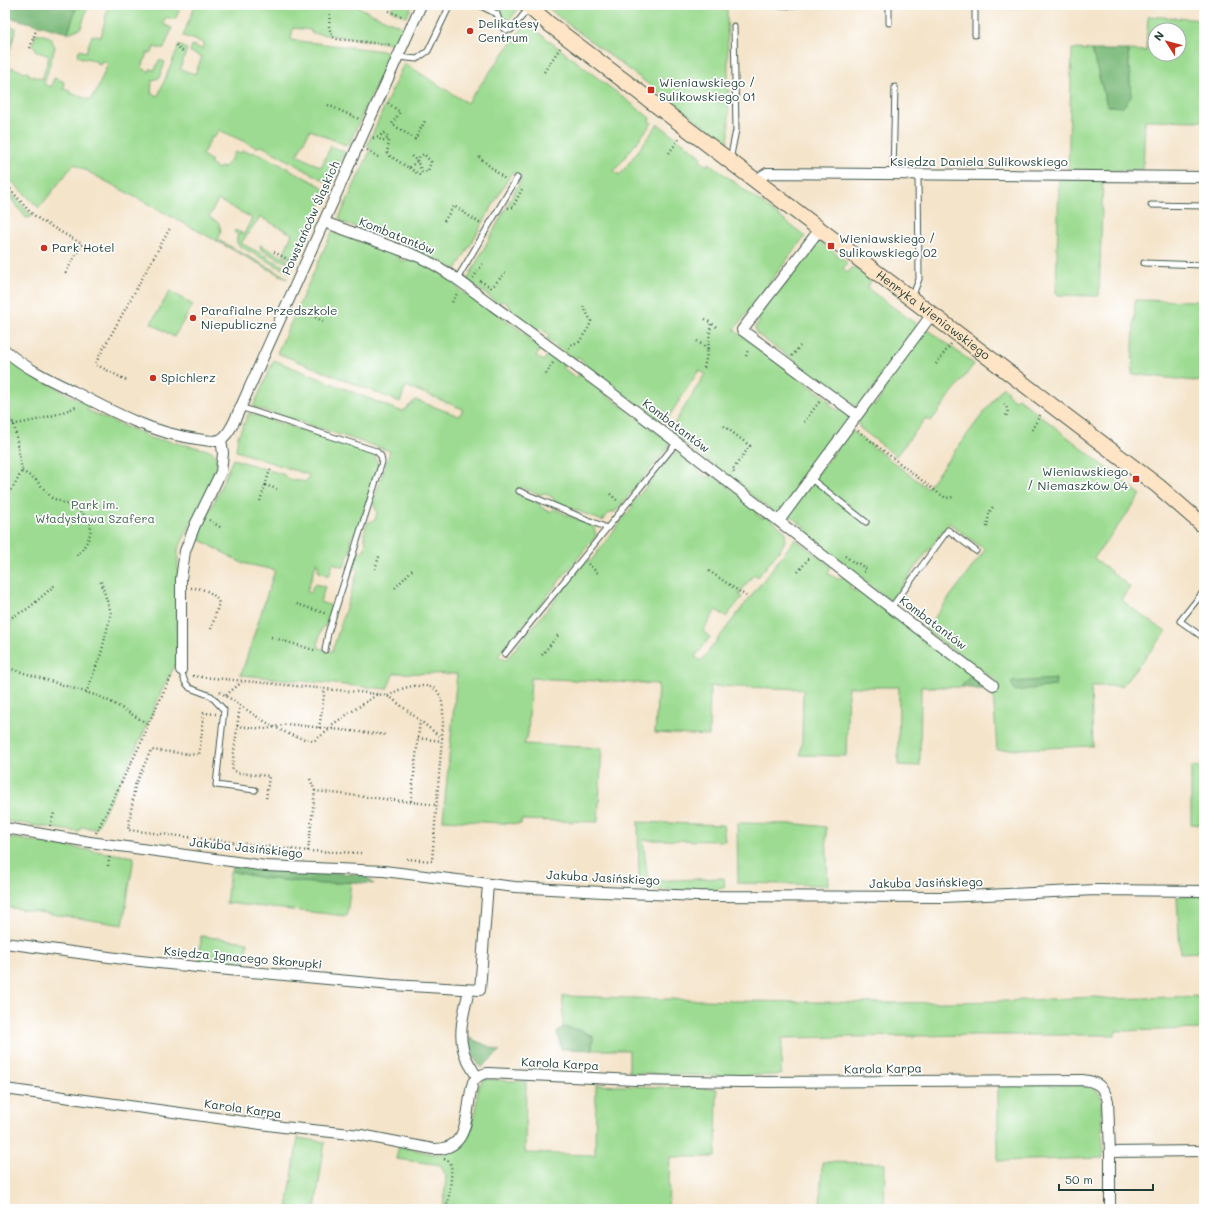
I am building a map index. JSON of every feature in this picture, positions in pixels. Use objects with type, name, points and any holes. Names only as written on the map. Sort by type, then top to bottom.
[{"type":"street","name":"Powstańców Śląskich","points":[[221,439],[227,434],[240,407],[304,268],[421,5]]},
{"type":"street","name":"Henryka Wieniawskiego","points":[[529,7],[730,162],[1158,486],[1204,526]]},
{"type":"street","name":"Księdza Daniela Sulikowskiego","points":[[755,181],[767,174],[1204,177]]},
{"type":"street","name":"Kombatantów","points":[[324,222],[417,256],[430,262],[457,279],[677,442],[891,608],[993,684]]},
{"type":"street","points":[[820,230],[742,330],[857,415]]},
{"type":"street","points":[[779,521],[932,314]]},
{"type":"street","points":[[5,350],[24,364],[56,383],[124,417],[150,428],[210,441],[221,439],[223,460],[221,472],[195,525],[185,551],[181,580],[180,659],[185,672]]},
{"type":"street","name":"Jakuba Jasińskiego","points":[[5,828],[90,842],[266,866],[384,871],[488,884],[558,889],[705,896],[943,897],[1096,890],[1204,891]]},
{"type":"street","name":"Księdza Ignacego Skorupki","points":[[5,944],[160,963],[392,985],[480,990],[488,884]]},
{"type":"street","points":[[469,990],[462,1027],[462,1039],[463,1049],[477,1077]]},
{"type":"street","name":"Karola Karpa","points":[[5,1089],[283,1127],[361,1135],[433,1149],[442,1149],[449,1148],[454,1144],[463,1131],[466,1124],[472,1086],[477,1077],[488,1073],[635,1080],[741,1082],[1082,1080],[1095,1082],[1100,1086],[1108,1101],[1110,1209]]},
{"type":"street","points":[[1110,1152],[1204,1151]]},
{"type":"lane","points":[[398,57],[417,59],[428,51],[450,5]]},
{"type":"lane","points":[[479,5],[497,14],[501,25],[505,30],[511,30],[529,7]]},
{"type":"lane","points":[[778,5],[794,5]]},
{"type":"lane","points":[[889,5],[889,23]]},
{"type":"lane","points":[[975,5],[975,35]]},
{"type":"lane","points":[[730,162],[736,130],[734,26]]},
{"type":"lane","points":[[893,174],[895,87]]},
{"type":"lane","points":[[912,299],[919,279],[918,175]]},
{"type":"lane","points":[[457,279],[517,178]]},
{"type":"lane","points":[[1151,205],[1204,206]]},
{"type":"lane","points":[[1144,263],[1204,265]]},
{"type":"lane","points":[[240,407],[376,451],[381,456],[382,462],[333,615],[325,650]]},
{"type":"lane","points":[[505,654],[677,442]]},
{"type":"lane","points":[[810,478],[866,522]]},
{"type":"lane","points":[[519,491],[606,528]]},
{"type":"lane","points":[[891,608],[948,530],[976,551]]},
{"type":"lane","points":[[1204,591],[1180,621],[1204,638]]},
{"type":"lane","points":[[185,672],[185,682],[190,688],[211,696],[224,710],[216,785],[255,790]]},
{"type":"path","points":[[330,10],[329,28],[333,37],[337,39],[402,47]]},
{"type":"path","points":[[389,11],[413,22]]},
{"type":"path","points":[[30,48],[36,30]]},
{"type":"path","points":[[176,45],[185,53]]},
{"type":"path","points":[[544,72],[562,45]]},
{"type":"path","points":[[328,105],[368,123]]},
{"type":"path","points":[[400,112],[392,124],[414,139],[425,121]]},
{"type":"path","points":[[363,135],[373,138],[379,137],[384,133],[387,135],[389,141],[387,153],[390,156],[420,175],[422,172],[429,170],[431,162],[424,154],[420,156],[409,168]]},
{"type":"path","points":[[669,152],[682,136]]},
{"type":"path","points":[[379,137],[382,141],[389,141]]},
{"type":"path","points":[[358,145],[380,158]]},
{"type":"path","points":[[410,156],[417,161],[422,172]]},
{"type":"path","points":[[479,157],[512,186]]},
{"type":"path","points":[[5,183],[30,212],[40,220],[82,244],[65,274]]},
{"type":"path","points":[[444,221],[454,206],[483,225]]},
{"type":"path","points":[[126,380],[95,364],[170,228]]},
{"type":"path","points":[[274,252],[304,268]]},
{"type":"path","points":[[467,287],[484,262]]},
{"type":"path","points":[[480,280],[491,287],[505,273]]},
{"type":"path","points":[[287,304],[323,321]]},
{"type":"path","points":[[579,342],[589,328],[591,321],[583,306]]},
{"type":"path","points":[[705,319],[718,328]]},
{"type":"path","points":[[704,368],[711,323]]},
{"type":"path","points":[[697,341],[708,349]]},
{"type":"path","points":[[936,364],[954,341]]},
{"type":"path","points":[[804,422],[827,392]]},
{"type":"path","points":[[1004,404],[1008,408],[1005,418]]},
{"type":"path","points":[[5,425],[61,413],[82,405]]},
{"type":"path","points":[[1032,430],[1043,409]]},
{"type":"path","points":[[5,412],[14,424],[22,471],[14,486],[5,497]]},
{"type":"path","points":[[850,425],[938,493],[946,498],[954,497]]},
{"type":"path","points":[[724,426],[750,446],[733,469],[735,475]]},
{"type":"path","points":[[260,501],[271,467]]},
{"type":"path","points":[[22,471],[35,479],[52,498],[76,508],[90,520],[90,537],[81,551],[74,558]]},
{"type":"path","points":[[265,485],[277,489]]},
{"type":"path","points":[[987,527],[989,513],[994,505]]},
{"type":"path","points":[[798,572],[816,550]]},
{"type":"path","points":[[375,569],[380,554]]},
{"type":"path","points":[[582,559],[599,574]]},
{"type":"path","points":[[395,588],[414,568]]},
{"type":"path","points":[[709,571],[746,596]]},
{"type":"path","points":[[86,693],[101,654],[111,613],[100,579]]},
{"type":"path","points":[[5,621],[29,608],[56,584]]},
{"type":"path","points":[[181,589],[201,588],[217,598],[219,603],[211,629]]},
{"type":"path","points":[[297,604],[333,615]]},
{"type":"path","points":[[542,655],[559,634]]},
{"type":"path","points":[[271,637],[318,651]]},
{"type":"path","points":[[90,842],[144,737],[148,724],[180,659]]},
{"type":"path","points":[[5,667],[98,696],[113,703],[148,724]]},
{"type":"path","points":[[185,672],[198,680]]},
{"type":"path","points":[[193,676],[387,696],[441,739]]},
{"type":"path","points":[[226,695],[243,682]]},
{"type":"path","points":[[387,696],[394,692],[413,686],[429,686],[437,690],[440,694],[444,717],[432,861],[407,859]]},
{"type":"path","points":[[217,689],[273,727],[303,740],[314,741],[330,729],[333,724],[378,694]]},
{"type":"path","points":[[319,728],[325,689]]},
{"type":"path","points":[[240,704],[232,767],[233,770],[238,773],[269,776],[266,800]]},
{"type":"path","points":[[224,715],[204,713],[199,755],[151,750],[135,785],[128,830],[308,851],[361,853]]},
{"type":"path","points":[[410,801],[420,721]]},
{"type":"path","points":[[237,726],[266,729],[287,724],[387,735]]},
{"type":"path","points":[[418,738],[441,739]]},
{"type":"path","points":[[308,851],[315,791],[310,779]]},
{"type":"path","points":[[315,791],[437,805]]},
{"type":"path","points":[[439,1158],[450,1162],[451,1170],[447,1209]]},
{"type":"green space","points":[[5,5],[77,5],[68,33],[5,16]]},
{"type":"green space","points":[[77,5],[88,5],[81,28],[68,33]]},
{"type":"green space","points":[[116,5],[177,5],[180,8],[175,20],[166,17],[163,24],[172,28],[164,48],[154,47],[152,53],[147,53],[142,68],[149,72],[150,69],[155,70],[159,60],[165,62],[160,77],[152,81],[151,93],[158,96],[179,45],[187,49],[180,69],[195,74],[202,57],[190,52],[192,45],[202,49],[204,43],[183,36],[195,5],[355,5],[403,27],[395,44],[311,33],[311,30],[293,28],[291,40],[391,52],[348,146],[310,130],[297,155],[321,167],[331,146],[345,152],[330,184],[262,146],[256,147],[219,130],[214,138],[212,137],[202,155],[212,161],[210,164],[219,169],[220,167],[224,168],[225,165],[228,164],[235,152],[241,153],[242,151],[260,154],[321,186],[326,192],[295,261],[283,255],[292,234],[260,217],[241,243],[291,270],[290,273],[238,245],[238,235],[234,232],[235,230],[244,234],[252,218],[218,200],[209,217],[219,223],[221,232],[218,240],[283,275],[287,279],[74,164],[39,208],[5,175],[6,26],[16,28],[6,66],[29,73],[29,75],[42,79],[49,56],[35,51],[36,48],[32,46],[36,33],[50,37],[55,47],[44,84],[51,87],[54,78],[63,81],[65,84],[63,89],[91,100],[93,94],[95,95],[108,63],[102,61],[100,65],[97,64],[97,62],[87,58],[85,59],[77,56],[79,50],[86,52],[92,35],[101,37],[108,7]]},
{"type":"green space","points":[[393,5],[412,5],[407,17],[391,10]]},
{"type":"green space","points":[[497,5],[513,5],[517,9],[509,20],[503,18],[501,9]]},
{"type":"green space","points":[[545,5],[727,5],[729,135],[727,143],[560,18]]},
{"type":"green space","points":[[1148,16],[1204,20],[1204,121],[1145,120],[1143,170],[1068,170],[1072,49],[1092,50],[1107,106],[1131,97],[1128,50],[1146,51],[1147,34],[1147,62],[1187,62],[1187,22],[1148,22]]},
{"type":"green space","points":[[526,23],[650,118],[649,121],[652,123],[614,171],[620,175],[658,124],[701,156],[700,161],[707,166],[709,163],[805,236],[734,330],[829,400],[830,405],[837,410],[842,409],[849,417],[848,421],[811,470],[804,476],[801,485],[781,513],[776,514],[673,434],[671,429],[705,374],[699,370],[668,418],[658,424],[638,409],[638,405],[631,400],[629,402],[585,368],[585,363],[577,357],[575,361],[547,339],[549,335],[540,328],[536,331],[511,312],[510,306],[502,300],[499,304],[467,280],[522,178],[512,172],[457,268],[453,269],[401,243],[344,223],[339,218],[371,149],[367,146],[404,63],[467,103]]},
{"type":"green space","points":[[1092,50],[1128,50],[1131,97],[1123,107],[1107,106]]},
{"type":"green space","points":[[1059,179],[1103,179],[1099,296],[1056,295]]},
{"type":"green space","points":[[5,186],[32,216],[26,218],[5,191]]},
{"type":"green space","points":[[332,232],[396,254],[401,261],[411,259],[428,264],[457,285],[457,288],[482,306],[484,304],[528,336],[528,340],[538,345],[539,351],[536,357],[544,361],[546,356],[552,353],[563,361],[563,368],[576,378],[579,374],[668,441],[669,446],[616,511],[608,514],[602,521],[554,501],[552,497],[544,493],[540,495],[521,487],[517,494],[540,504],[541,507],[549,512],[554,509],[594,527],[596,536],[498,656],[506,660],[563,590],[564,591],[565,587],[587,560],[590,562],[633,506],[631,505],[674,453],[682,452],[698,464],[697,469],[706,477],[714,476],[756,507],[756,514],[763,518],[768,517],[786,532],[785,541],[782,547],[758,577],[754,574],[739,594],[742,597],[726,617],[716,610],[703,631],[710,637],[695,657],[701,661],[795,539],[831,566],[828,573],[837,579],[843,577],[850,583],[850,588],[856,592],[861,591],[972,674],[961,687],[921,687],[920,766],[898,765],[899,687],[848,687],[846,756],[800,755],[802,740],[803,689],[710,686],[709,736],[655,733],[658,684],[531,678],[528,734],[524,744],[602,748],[598,822],[521,820],[521,824],[443,820],[457,674],[394,673],[387,689],[241,675],[275,570],[242,563],[197,538],[199,530],[214,502],[233,459],[285,475],[289,479],[306,482],[309,475],[236,451],[238,436],[249,413],[374,454],[378,465],[357,532],[353,534],[350,541],[352,545],[344,567],[333,563],[329,576],[319,572],[317,561],[307,592],[311,593],[315,584],[325,587],[320,602],[332,606],[326,626],[322,627],[318,642],[319,648],[332,652],[358,570],[353,568],[357,554],[364,550],[366,543],[364,534],[367,523],[375,520],[377,512],[373,503],[390,451],[253,407],[274,360],[397,410],[403,411],[416,400],[459,416],[463,409],[406,386],[400,402],[277,353]]},
{"type":"green space","points":[[819,241],[847,262],[843,269],[848,273],[851,268],[855,268],[871,281],[867,288],[919,326],[861,405],[857,406],[842,396],[841,391],[834,386],[829,386],[757,334],[755,327],[760,321],[756,318],[782,282],[786,284],[813,247],[811,246]]},
{"type":"green space","points":[[260,245],[288,260],[287,263],[261,250]]},
{"type":"green space","points":[[170,291],[193,305],[174,337],[151,323]]},
{"type":"green space","points":[[1135,300],[1204,301],[1204,382],[1132,374]]},
{"type":"green space","points":[[926,328],[974,364],[931,421],[926,418],[896,456],[860,428],[858,421],[869,405],[875,405],[881,397],[880,390]]},
{"type":"green space","name":"Park im. Władysława Szafera","points":[[5,357],[20,368],[89,406],[87,410],[144,434],[150,438],[212,451],[220,467],[178,549],[177,662],[162,690],[145,730],[96,829],[81,827],[79,832],[5,821]]},
{"type":"green space","points":[[1003,387],[1008,391],[1007,394],[1015,400],[1018,398],[1141,495],[1094,558],[1130,587],[1121,600],[1166,632],[1122,686],[1091,686],[1093,746],[997,750],[993,691],[998,682],[925,630],[985,550],[949,523],[891,600],[889,600],[848,569],[846,564],[837,558],[832,557],[802,533],[806,528],[788,514],[851,430],[927,488]]},
{"type":"green space","points":[[972,674],[993,691],[961,687]]},
{"type":"green space","points":[[1056,679],[1055,686],[1015,691],[1011,682]]},
{"type":"green space","points":[[1191,767],[1204,768],[1204,825],[1191,824]]},
{"type":"green space","points":[[638,822],[723,825],[725,841],[643,840],[648,881],[724,878],[725,887],[713,891],[641,889],[639,883]]},
{"type":"green space","points":[[737,823],[799,824],[826,827],[828,885],[738,883]]},
{"type":"green space","points":[[5,837],[134,857],[123,925],[5,907]]},
{"type":"green space","points":[[234,866],[365,875],[374,884],[351,882],[323,884],[262,878],[231,871]]},
{"type":"green space","points":[[230,871],[262,878],[323,884],[351,882],[347,916],[226,903]]},
{"type":"green space","points":[[1177,896],[1204,896],[1204,952],[1180,953]]},
{"type":"green space","points":[[201,936],[248,942],[245,968],[200,963]]},
{"type":"green space","points":[[563,996],[738,1001],[892,1003],[1005,1001],[1095,997],[1114,999],[1204,996],[1204,1029],[1116,1031],[1115,1035],[976,1035],[782,1038],[781,1075],[715,1076],[629,1073],[629,1050],[592,1050],[593,1036],[580,1030],[563,1027]]},
{"type":"green space","points":[[563,1027],[580,1030],[593,1037],[592,1050],[561,1049],[557,1032]]},
{"type":"green space","points":[[469,1038],[500,1051],[481,1068],[474,1058]]},
{"type":"green space","points":[[484,1079],[526,1082],[525,1153],[595,1155],[596,1085],[717,1089],[716,1157],[670,1157],[668,1209],[443,1209],[446,1177],[441,1165],[396,1159],[399,1146],[433,1154],[442,1154],[463,1144],[476,1112],[478,1087]]},
{"type":"green space","points":[[998,1084],[1081,1085],[1096,1089],[1101,1097],[1103,1158],[998,1161]]},
{"type":"green space","points":[[298,1138],[325,1142],[315,1209],[287,1209]]},
{"type":"green space","points":[[822,1162],[885,1163],[884,1209],[820,1209]]},
{"type":"place","name":"Delikatesy Centrum","points":[[470,31]]},
{"type":"place","name":"Wieniawskiego / Sulikowskiego 01","points":[[651,90]]},
{"type":"place","name":"Wieniawskiego / Sulikowskiego 02","points":[[831,246]]},
{"type":"place","name":"Park Hotel","points":[[44,248]]},
{"type":"place","name":"Parafialne Przedszkole Niepubliczne","points":[[193,318]]},
{"type":"place","name":"Spichlerz","points":[[153,378]]},
{"type":"place","name":"Wieniawskiego / Niemaszków 04","points":[[1136,479]]}]
